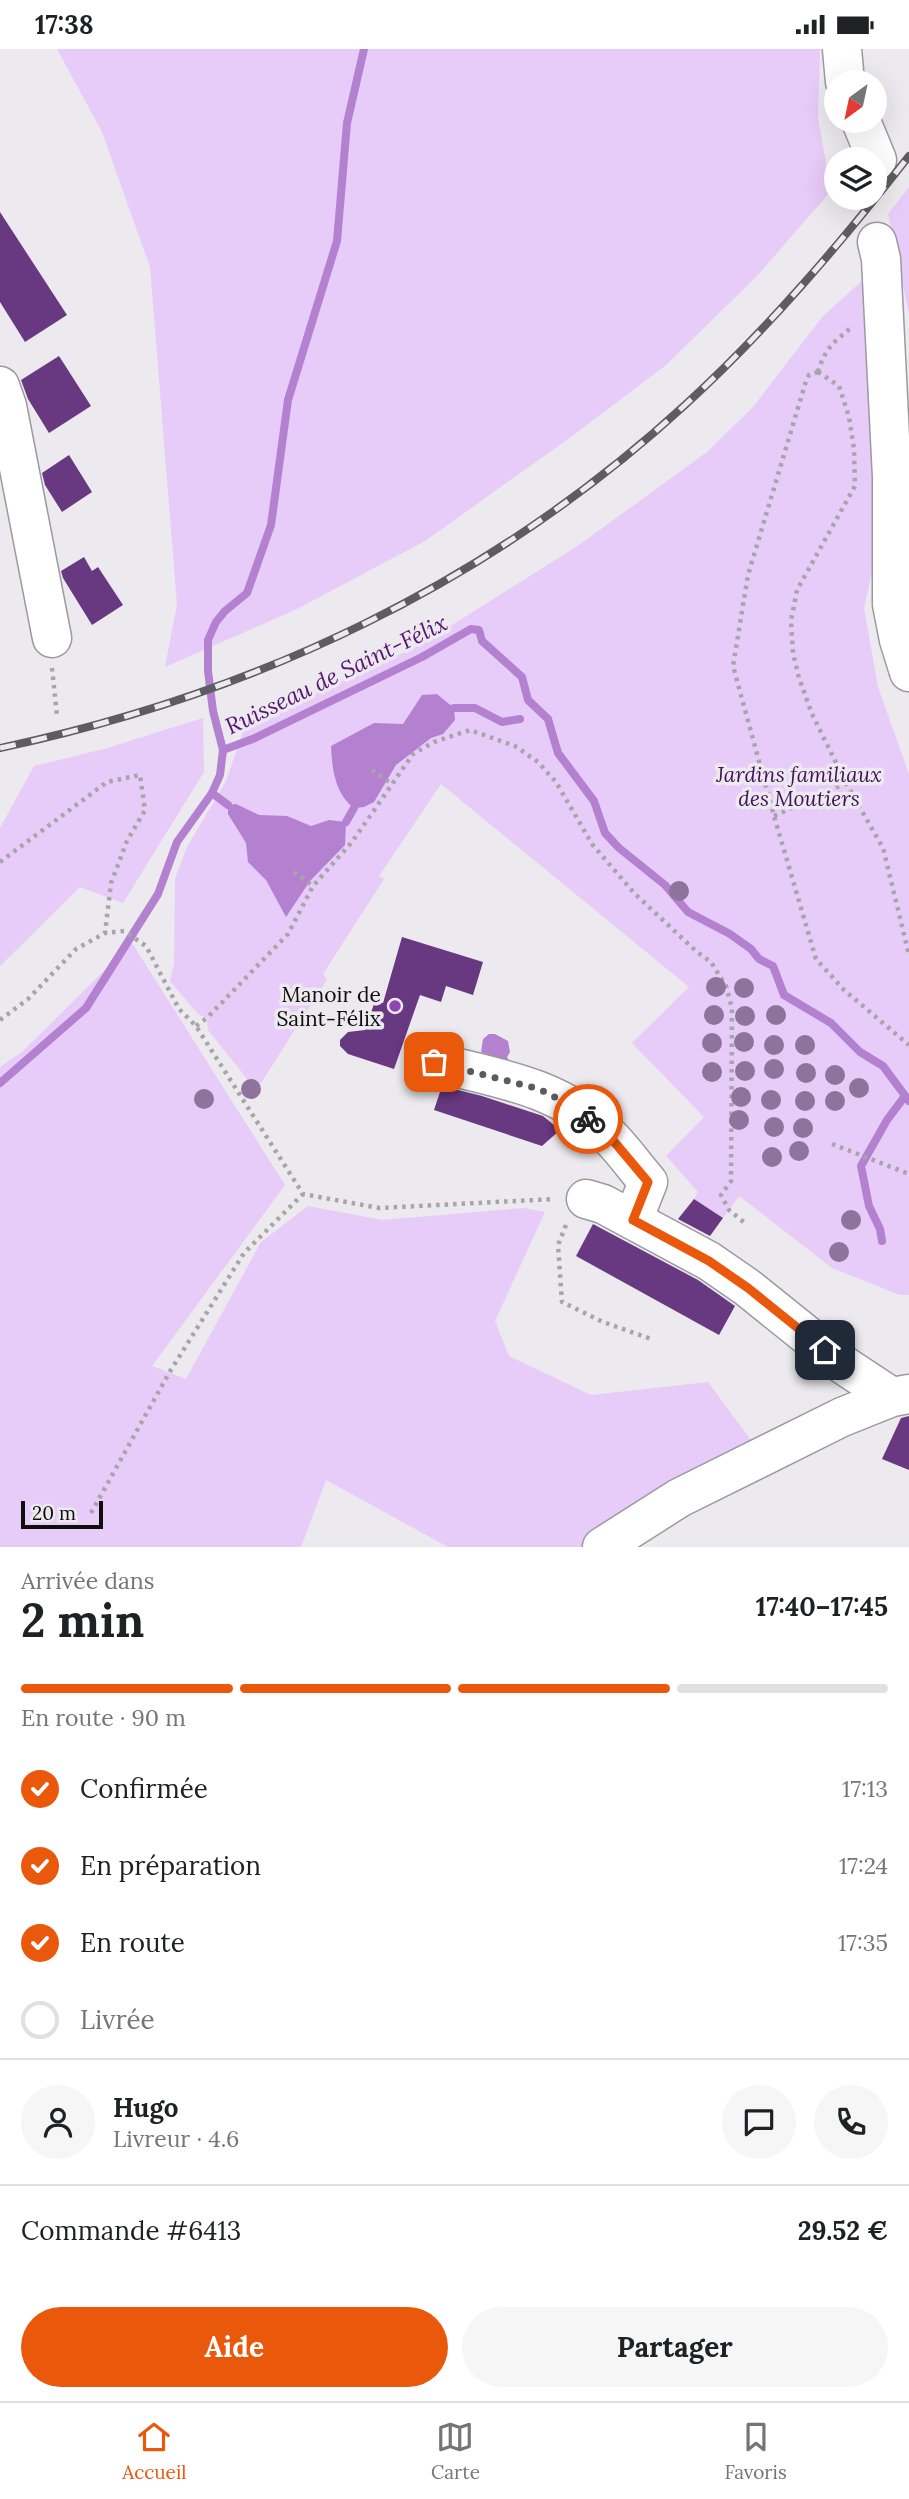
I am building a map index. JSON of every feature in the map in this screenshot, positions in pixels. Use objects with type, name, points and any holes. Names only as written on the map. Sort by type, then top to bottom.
[{"type":"street","points":[[877,242],[881,259],[892,477],[892,604],[909,672]]},
{"type":"street","points":[[0,386],[6,406],[13,508],[52,638]]},
{"type":"street","points":[[434,1062],[539,1089],[570,1105],[606,1132],[648,1182],[633,1220]]},
{"type":"street","points":[[586,1199],[603,1204],[709,1261],[748,1288],[845,1366],[901,1395]]},
{"type":"street","points":[[602,1547],[679,1497],[842,1417],[901,1395]]},
{"type":"path","points":[[818,372],[823,355],[833,342],[861,321]]},
{"type":"path","points":[[818,372],[839,386],[849,417],[854,449],[855,487],[797,590],[790,621],[793,653],[812,713],[846,783],[883,848],[909,955]]},
{"type":"path","points":[[818,372],[809,375],[806,380],[748,575],[733,666],[816,958],[844,990],[909,1045]]},
{"type":"path","points":[[52,638],[57,716]]},
{"type":"path","points":[[197,1026],[288,934],[313,886],[352,842],[414,754],[434,742],[470,730],[492,737],[515,746],[538,762],[556,782],[592,844],[635,894],[711,962],[726,986],[732,1008],[731,1181],[721,1195],[729,1210],[746,1224]]},
{"type":"path","points":[[372,770],[392,784]]},
{"type":"path","points":[[0,862],[107,782],[139,775],[145,810],[127,841],[111,883],[105,933]]},
{"type":"path","points":[[774,816],[846,783]]},
{"type":"path","points":[[294,872],[313,886]]},
{"type":"path","points":[[0,1020],[28,999],[76,949],[105,933],[124,931],[146,946],[179,1009],[197,1026],[303,1194],[379,1209],[586,1199]]},
{"type":"path","points":[[832,1143],[909,1174]]},
{"type":"path","points":[[92,1513],[169,1373],[244,1252],[303,1194]]},
{"type":"path","points":[[586,1199],[568,1220],[558,1245],[562,1302],[603,1322],[654,1339]]},
{"type":"green space","points":[[57,49],[820,49],[818,118],[824,152],[824,199],[757,276],[666,365],[425,541],[297,609],[165,667],[177,605],[150,267],[102,132]]},
{"type":"green space","points":[[909,187],[909,314],[888,214]]},
{"type":"green space","name":"Jardins familiaux des Moutiers","points":[[864,279],[881,531],[864,608],[878,687],[909,774],[909,1295],[900,1295],[832,1268],[739,1196],[723,1218],[694,1199],[698,1192],[666,1156],[704,1117],[632,1043],[689,987],[441,784],[379,876],[384,879],[323,974],[327,979],[261,1083],[252,1085],[208,1030],[207,1018],[198,1014],[170,981],[174,963],[175,879],[187,847],[226,781],[245,726],[422,644],[579,545],[707,452],[753,407],[823,316]]},
{"type":"green space","points":[[203,718],[204,772],[123,903],[80,887],[0,966],[0,828],[34,766],[104,749]]},
{"type":"green space","points":[[132,943],[285,1185],[152,1366],[186,1379],[261,1242],[308,1206],[382,1220],[524,1208],[545,1212],[495,1321],[509,1356],[591,1395],[708,1382],[756,1447],[707,1472],[581,1547],[448,1547],[326,1480],[301,1547],[0,1547],[0,1067],[22,1052]]},
{"type":"shaded area","points":[[437,694],[454,708],[455,720],[443,734],[431,738],[396,765],[374,802],[354,808],[339,788],[331,746],[374,723],[403,724],[422,695]]},
{"type":"shaded area","points":[[236,804],[259,815],[287,816],[311,826],[329,820],[346,822],[345,845],[310,881],[286,917],[266,880],[248,862],[246,843],[228,814],[228,805]]},
{"type":"shaded area","points":[[489,1034],[508,1041],[510,1052],[507,1057],[511,1064],[481,1052],[483,1039]]},
{"type":"building","points":[[0,212],[67,315],[25,342],[0,302]]},
{"type":"building","points":[[59,356],[91,406],[49,433],[28,399],[21,380]]},
{"type":"building","points":[[69,455],[92,492],[62,512],[45,485],[42,473]]},
{"type":"building","points":[[84,557],[92,571],[98,567],[123,605],[92,625],[61,571]]},
{"type":"building","name":"Manoir de Saint-Félix","points":[[402,937],[483,962],[473,995],[446,986],[441,1002],[420,995],[394,1069],[348,1054],[340,1046],[340,1040],[348,1032],[365,1030],[375,1001],[383,1003]]},
{"type":"building","points":[[442,1086],[543,1116],[560,1130],[542,1146],[434,1110]]},
{"type":"building","points":[[694,1199],[723,1218],[710,1236],[678,1219]]},
{"type":"building","points":[[593,1224],[698,1280],[735,1306],[719,1335],[576,1256]]},
{"type":"building","points":[[909,1416],[909,1470],[882,1459],[901,1418]]},
{"type":"waterway","points":[[0,1083],[86,1008],[158,894],[177,842],[212,793],[220,775],[223,750],[213,711],[208,671],[208,640],[216,622],[225,611],[247,593],[271,525],[288,400],[337,241],[347,123],[364,49]]},
{"type":"waterway","name":"Ruisseau de Saint-Félix","points":[[223,750],[255,738],[422,657],[471,629],[479,630],[482,641],[522,677],[528,700],[548,719],[558,753],[594,801],[605,833],[619,848],[665,885],[688,912],[730,934],[751,949],[759,959],[773,966],[784,995],[831,1023],[860,1052],[883,1066],[909,1101]]},
{"type":"waterway","points":[[454,708],[475,708],[502,722],[520,719]]},
{"type":"waterway","points":[[212,793],[228,805]]},
{"type":"waterway","points":[[346,822],[354,808]]},
{"type":"waterway","points":[[882,1241],[880,1229],[869,1206],[861,1166],[887,1120],[905,1096]]},
{"type":"railway","points":[[0,748],[95,725],[188,697],[278,663],[366,623],[451,578],[532,526],[610,469],[716,376],[802,285],[909,156]]},
{"type":"way so far","points":[[434,1062],[539,1089],[570,1105],[588,1119]]},
{"type":"place","name":"Manoir de Saint-Félix","points":[[395,1006]]},
{"type":"route","points":[[588,1119],[606,1132],[648,1182],[633,1220],[709,1261],[748,1288],[825,1350]]}]
